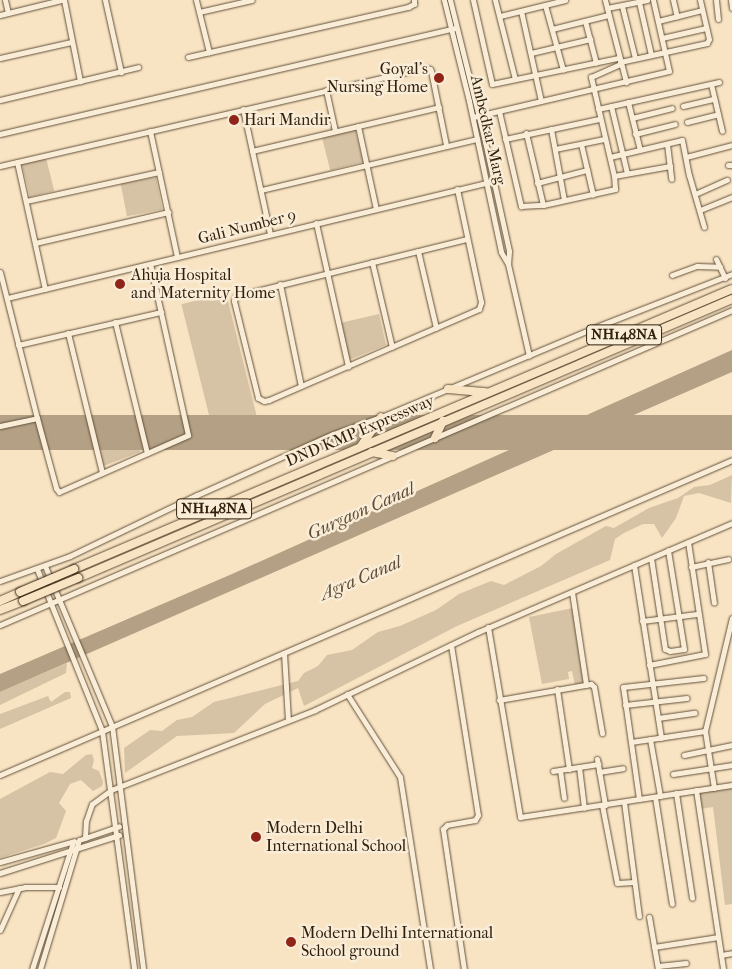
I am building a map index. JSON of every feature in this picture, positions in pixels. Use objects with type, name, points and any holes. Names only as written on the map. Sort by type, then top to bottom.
[{"type":"highway","name":"DND KMP Expressway","points":[[0,601],[732,289]]},
{"type":"highway","name":"DND KMP Expressway","points":[[0,610],[732,299]]},
{"type":"highway","points":[[448,389],[488,392]]},
{"type":"highway","points":[[357,448],[381,417]]},
{"type":"highway","points":[[435,438],[443,421]]},
{"type":"highway","points":[[372,452],[393,456]]},
{"type":"street","points":[[5,0],[8,13]]},
{"type":"street","points":[[0,15],[63,0],[80,81]]},
{"type":"street","points":[[105,0],[121,72]]},
{"type":"street","points":[[196,0],[209,52]]},
{"type":"street","points":[[199,12],[252,0]]},
{"type":"street","points":[[188,57],[408,7],[414,4],[414,0]]},
{"type":"street","name":"Ambedkar Marg","points":[[444,0],[454,28],[490,181]]},
{"type":"street","name":"Ambedkar Marg","points":[[450,0],[454,28]]},
{"type":"street","points":[[474,0],[491,82],[494,84],[707,43],[709,39],[700,0]]},
{"type":"street","points":[[495,0],[515,80]]},
{"type":"street","points":[[500,16],[565,0]]},
{"type":"street","points":[[605,0],[619,61],[626,82]]},
{"type":"street","points":[[607,8],[646,0]]},
{"type":"street","points":[[476,116],[626,82],[669,70],[653,0]]},
{"type":"street","points":[[674,0],[677,16]]},
{"type":"street","points":[[716,0],[718,19]]},
{"type":"street","points":[[731,0],[732,8]]},
{"type":"street","points":[[640,2],[651,55]]},
{"type":"street","points":[[545,5],[563,70]]},
{"type":"street","points":[[622,6],[635,58]]},
{"type":"street","points":[[658,21],[702,10]]},
{"type":"street","points":[[521,11],[541,101]]},
{"type":"street","points":[[552,29],[608,15]]},
{"type":"street","points":[[585,21],[596,63]]},
{"type":"street","points":[[0,134],[454,28]]},
{"type":"street","points":[[662,38],[706,28]]},
{"type":"street","points":[[531,53],[590,39]]},
{"type":"street","points":[[0,58],[71,42]]},
{"type":"street","points":[[499,111],[520,205],[523,207],[542,205],[615,189],[610,157],[599,118],[591,77],[619,61]]},
{"type":"street","points":[[0,100],[138,68]]},
{"type":"street","points":[[0,166],[428,68],[432,72],[446,145]]},
{"type":"street","points":[[598,109],[719,82]]},
{"type":"street","points":[[711,84],[722,130]]},
{"type":"street","points":[[326,90],[335,131]]},
{"type":"street","points":[[683,106],[714,99]]},
{"type":"street","points":[[628,102],[640,150]]},
{"type":"street","points":[[611,106],[627,172]]},
{"type":"street","points":[[252,151],[439,107]]},
{"type":"street","points":[[632,118],[672,108]]},
{"type":"street","points":[[243,109],[270,234]]},
{"type":"street","points":[[687,122],[718,114]]},
{"type":"street","name":"Ambedkar Marg","points":[[476,116],[477,138],[509,251],[508,264],[529,356]]},
{"type":"street","points":[[505,138],[599,118]]},
{"type":"street","points":[[636,134],[675,124]]},
{"type":"street","points":[[358,126],[376,209]]},
{"type":"street","points":[[551,129],[564,200]]},
{"type":"street","points":[[150,131],[177,257]]},
{"type":"street","points":[[526,133],[542,205]]},
{"type":"street","points":[[261,190],[477,138]]},
{"type":"street","points":[[555,149],[604,139]]},
{"type":"street","points":[[610,157],[682,140],[704,227]]},
{"type":"street","points":[[581,144],[593,195]]},
{"type":"street","points":[[667,144],[672,179]]},
{"type":"street","points":[[686,157],[732,145]]},
{"type":"street","points":[[17,162],[45,289]]},
{"type":"street","points":[[614,176],[627,172],[670,166]]},
{"type":"street","points":[[537,183],[588,170]]},
{"type":"street","points":[[26,201],[159,172]]},
{"type":"street","points":[[695,194],[727,180]]},
{"type":"street","name":"Gali Number 9","points":[[6,298],[490,181]]},
{"type":"street","points":[[457,189],[481,306],[475,312],[269,400],[264,401],[258,398],[234,301],[238,294],[467,239]]},
{"type":"street","points":[[700,210],[732,197]]},
{"type":"street","points":[[35,243],[168,212]]},
{"type":"street","points":[[316,223],[348,366]]},
{"type":"street","points":[[418,251],[436,328]]},
{"type":"street","points":[[716,259],[725,278]]},
{"type":"street","points":[[372,262],[392,347]]},
{"type":"street","points":[[0,272],[57,491],[102,474],[186,436],[189,432],[150,264]]},
{"type":"street","points":[[672,275],[697,266],[720,267]]},
{"type":"street","points":[[0,581],[70,556],[333,434],[381,417],[670,297],[732,274]]},
{"type":"street","points":[[280,284],[301,386]]},
{"type":"street","points":[[0,625],[732,310]]},
{"type":"street","points":[[18,344],[161,312]]},
{"type":"street","points":[[115,322],[147,453]]},
{"type":"street","points":[[68,333],[102,474]]},
{"type":"street","points":[[0,426],[37,418]]},
{"type":"street","points":[[0,775],[732,460]]},
{"type":"street","points":[[40,969],[92,804],[111,790],[288,720],[488,627],[732,523]]},
{"type":"street","points":[[649,665],[704,656],[688,542]]},
{"type":"street","points":[[651,558],[666,651],[684,649],[668,550]]},
{"type":"street","points":[[691,567],[728,559]]},
{"type":"street","points":[[708,562],[714,603]]},
{"type":"street","points":[[634,565],[661,738]]},
{"type":"street","points":[[45,566],[112,726],[143,969]]},
{"type":"street","points":[[37,569],[102,731],[118,836],[134,969]]},
{"type":"street","points":[[572,592],[586,685]]},
{"type":"street","points":[[642,620],[697,614]]},
{"type":"street","points":[[714,788],[705,731],[732,618]]},
{"type":"street","points":[[488,627],[520,817],[732,785]]},
{"type":"street","points":[[451,645],[478,815],[475,820],[447,825],[443,829],[464,969]]},
{"type":"street","points":[[284,653],[288,720]]},
{"type":"street","points":[[639,799],[623,687],[703,678]]},
{"type":"street","points":[[500,700],[591,684],[594,687],[602,733]]},
{"type":"street","points":[[557,689],[568,769]]},
{"type":"street","points":[[346,694],[400,778],[430,969]]},
{"type":"street","points":[[625,705],[687,698]]},
{"type":"street","points":[[658,718],[695,713]]},
{"type":"street","points":[[631,742],[705,731]]},
{"type":"street","points":[[650,739],[672,904]]},
{"type":"street","points":[[684,755],[732,746]]},
{"type":"street","points":[[553,771],[597,762],[616,883],[634,882]]},
{"type":"street","points":[[673,774],[732,764]]},
{"type":"street","points":[[578,767],[584,808]]},
{"type":"street","points":[[599,772],[623,768]]},
{"type":"street","points":[[560,770],[564,798]]},
{"type":"street","points":[[696,790],[723,969]]},
{"type":"street","points":[[676,793],[692,898]]},
{"type":"street","points":[[624,802],[639,916]]},
{"type":"street","points":[[0,862],[73,842],[124,825]]},
{"type":"street","points":[[0,873],[125,834]]},
{"type":"street","points":[[32,969],[73,842]]},
{"type":"street","points":[[0,892],[20,888],[59,887]]},
{"type":"street","points":[[0,930],[20,888]]},
{"type":"street","points":[[649,917],[658,968],[686,964]]},
{"type":"street","points":[[654,947],[718,937]]},
{"type":"street","points":[[721,955],[732,953]]},
{"type":"shaded area","points":[[355,129],[363,162],[330,170],[322,137]]},
{"type":"shaded area","points":[[46,158],[54,191],[30,197],[22,164]]},
{"type":"shaded area","points":[[156,177],[162,209],[127,216],[121,184]]},
{"type":"shaded area","points":[[226,293],[260,430],[215,441],[181,304]]},
{"type":"shaded area","points":[[379,314],[386,345],[349,360],[340,323]]},
{"type":"shaded area","points":[[132,416],[140,452],[101,467],[92,426]]},
{"type":"shaded area","points":[[732,475],[731,503],[699,493],[684,496],[676,518],[662,538],[654,524],[643,524],[615,539],[610,560],[457,626],[304,706],[298,688],[265,704],[234,733],[177,736],[125,773],[124,748],[150,730],[162,731],[177,720],[192,717],[214,702],[298,681],[304,673],[318,666],[327,655],[352,650],[378,632],[400,626],[436,610],[459,594],[491,581],[504,585],[541,566],[556,554],[606,526],[614,528],[649,508],[678,498],[694,487],[710,485]]},
{"type":"shaded area","points":[[573,608],[588,683],[575,685],[572,671],[568,672],[569,679],[542,684],[529,617]]},
{"type":"shaded area","points":[[67,663],[66,673],[0,705],[0,692]]},
{"type":"shaded area","points":[[65,692],[70,692],[71,698],[0,729],[0,714],[48,696],[51,702]]},
{"type":"shaded area","points":[[92,754],[94,760],[92,768],[99,771],[103,782],[102,786],[93,791],[81,780],[70,784],[59,803],[66,811],[56,838],[44,844],[0,858],[0,799],[50,772],[63,774],[86,755]]},
{"type":"shaded area","points":[[732,785],[732,904],[725,905],[713,807],[701,809],[699,790]]},
{"type":"water","points":[[732,350],[732,372],[0,692],[0,674],[232,574]]},
{"type":"water","points":[[0,415],[732,415],[732,450],[0,450]]},
{"type":"place","name":"Goyal's Nursing Home","points":[[439,78]]},
{"type":"place","name":"Hari Mandir","points":[[234,120]]},
{"type":"place","name":"Ahuja Hospital and Maternity Home","points":[[120,284]]},
{"type":"place","name":"Modern Delhi International School","points":[[256,837]]},
{"type":"place","name":"Modern Delhi International School ground","points":[[291,942]]},
{"type":"water label","name":"Gurgaon Canal","points":[[361,512]]},
{"type":"water label","name":"Agra Canal","points":[[361,579]]}]
